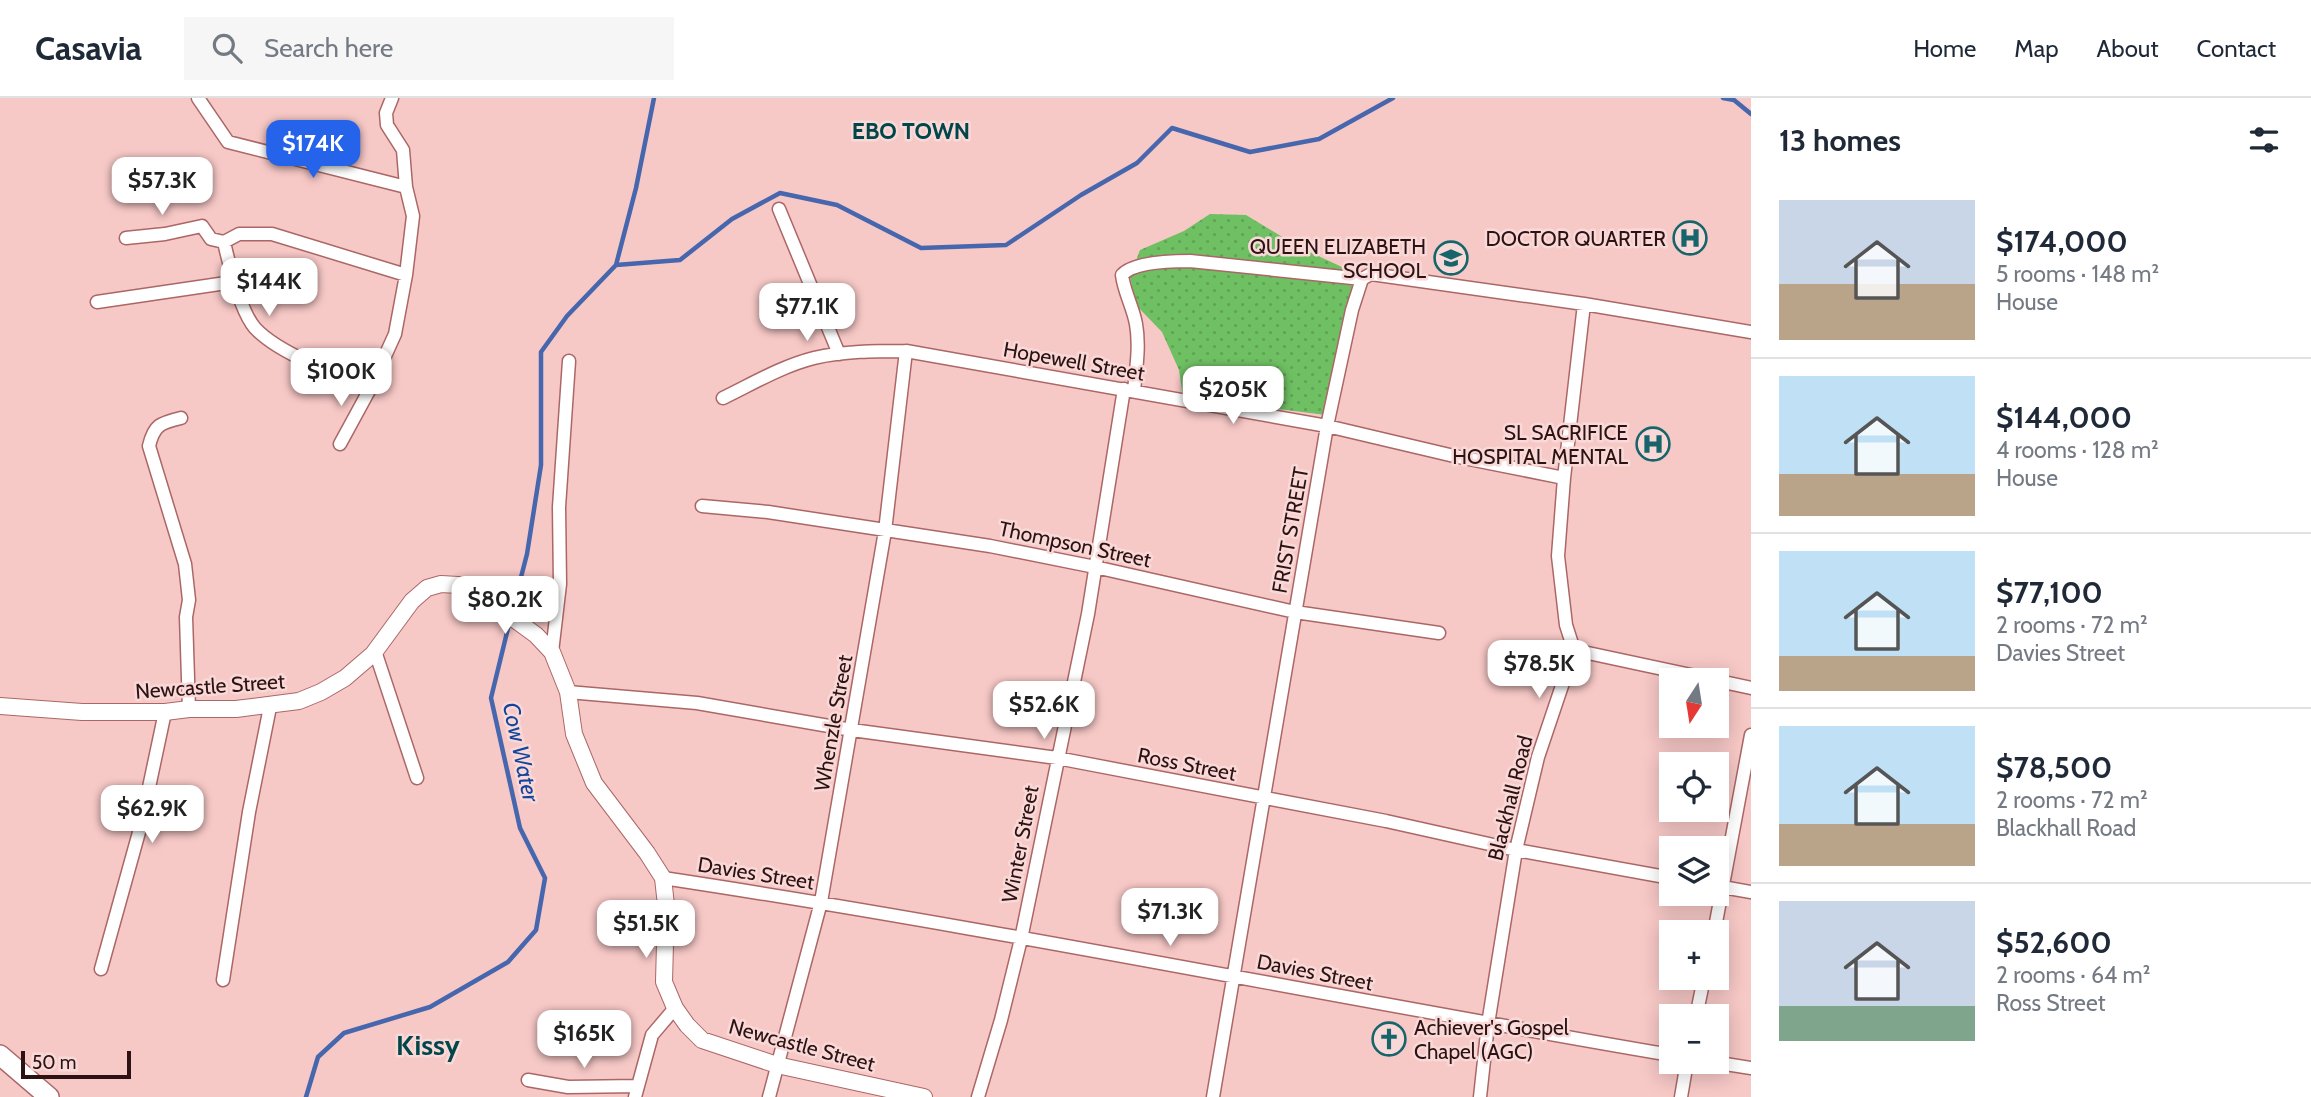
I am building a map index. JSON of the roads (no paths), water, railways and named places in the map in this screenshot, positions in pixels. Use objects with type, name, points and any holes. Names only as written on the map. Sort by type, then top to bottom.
[{"type":"main road","points":[[0,1055],[49,1097]]},
{"type":"street","points":[[198,98],[228,142],[406,187]]},
{"type":"street","points":[[340,444],[371,387],[395,334],[406,275],[413,216],[406,187],[403,150],[387,125],[386,113],[392,98]]},
{"type":"street","points":[[779,209],[839,354]]},
{"type":"street","points":[[126,238],[165,234],[202,226],[211,239],[224,242],[239,234],[272,234],[406,275]]},
{"type":"street","points":[[224,242],[233,282],[253,326],[269,341],[330,372],[371,387]]},
{"type":"street","name":"Winter Street","points":[[978,1097],[1002,1020],[1021,939],[1088,614],[1138,339],[1133,310],[1122,275],[1127,269],[1190,261],[1362,279]]},
{"type":"street","points":[[1362,279],[1371,274],[1584,304],[1751,332]]},
{"type":"street","name":"FRIST STREET","points":[[1213,1097],[1327,426],[1352,310],[1362,279]]},
{"type":"street","points":[[97,302],[233,282]]},
{"type":"street","points":[[1584,304],[1558,556],[1566,625],[1574,650],[1751,688]]},
{"type":"street","points":[[723,398],[789,366],[839,354],[906,351]]},
{"type":"street","name":"Hopewell Street","points":[[906,351],[1327,426],[1564,478]]},
{"type":"street","name":"Whenzle Street","points":[[769,1097],[821,902],[885,531],[906,351]]},
{"type":"street","points":[[552,652],[560,584],[559,507],[569,360]]},
{"type":"street","points":[[181,418],[163,423],[153,431],[149,446],[185,564],[189,709]]},
{"type":"street","name":"Thompson Street","points":[[702,506],[768,512],[990,546],[1295,612],[1439,633]]},
{"type":"street","name":"Newcastle Street","points":[[0,706],[82,712],[165,712],[236,709],[299,701],[345,678],[375,651],[412,601],[428,588],[441,584],[458,585],[496,606],[536,635],[552,652],[568,692],[574,734],[594,783],[663,878],[666,905],[664,982],[675,1008],[687,1025],[702,1040],[777,1065],[924,1097]]},
{"type":"street","name":"Blackhall Road","points":[[1480,1097],[1488,1024],[1516,850],[1538,757],[1574,650]]},
{"type":"street","points":[[375,651],[417,778]]},
{"type":"street","name":"Ross Street","points":[[568,692],[697,703],[852,730],[1057,758],[1386,821],[1516,850],[1659,876]]},
{"type":"street","points":[[223,980],[249,812],[270,706]]},
{"type":"street","points":[[101,969],[141,825],[165,712]]},
{"type":"street","points":[[1729,842],[1751,734]]},
{"type":"street","name":"Davies Street","points":[[663,878],[821,902],[1659,1053]]},
{"type":"street","points":[[1729,888],[1751,892]]},
{"type":"street","points":[[528,1080],[568,1087],[636,1092],[652,1035],[675,1008]]},
{"type":"street","points":[[1729,1065],[1751,1068]]},
{"type":"street","points":[[1681,1097],[1685,1074]]},
{"type":"waterway","name":"Cow Water","points":[[512,612],[527,554],[541,465],[541,352],[567,316],[616,265],[636,188],[654,98]]},
{"type":"waterway","points":[[616,265],[680,260],[732,219],[780,193],[837,205],[921,248],[1006,245],[1081,195],[1137,163],[1172,128],[1250,152],[1319,139],[1393,98]]},
{"type":"waterway","points":[[1723,98],[1734,100],[1751,114]]},
{"type":"waterway","name":"Cow Water","points":[[306,1097],[318,1057],[344,1033],[430,1007],[508,962],[536,930],[545,878],[520,828],[491,698],[510,620]]},
{"type":"place","name":"DOCTOR QUARTER","points":[[1690,238]]},
{"type":"place","name":"QUEEN ELIZABETH SCHOOL","points":[[1451,258]]},
{"type":"place","name":"SL SACRIFICE HOSPITAL MENTAL","points":[[1653,444]]},
{"type":"place","name":"Achiever's Gospel Chapel (AGC)","points":[[1389,1039]]},
{"type":"district","name":"EBO TOWN","points":[[911,131]]},
{"type":"district","name":"Kissy","points":[[428,1045]]}]
